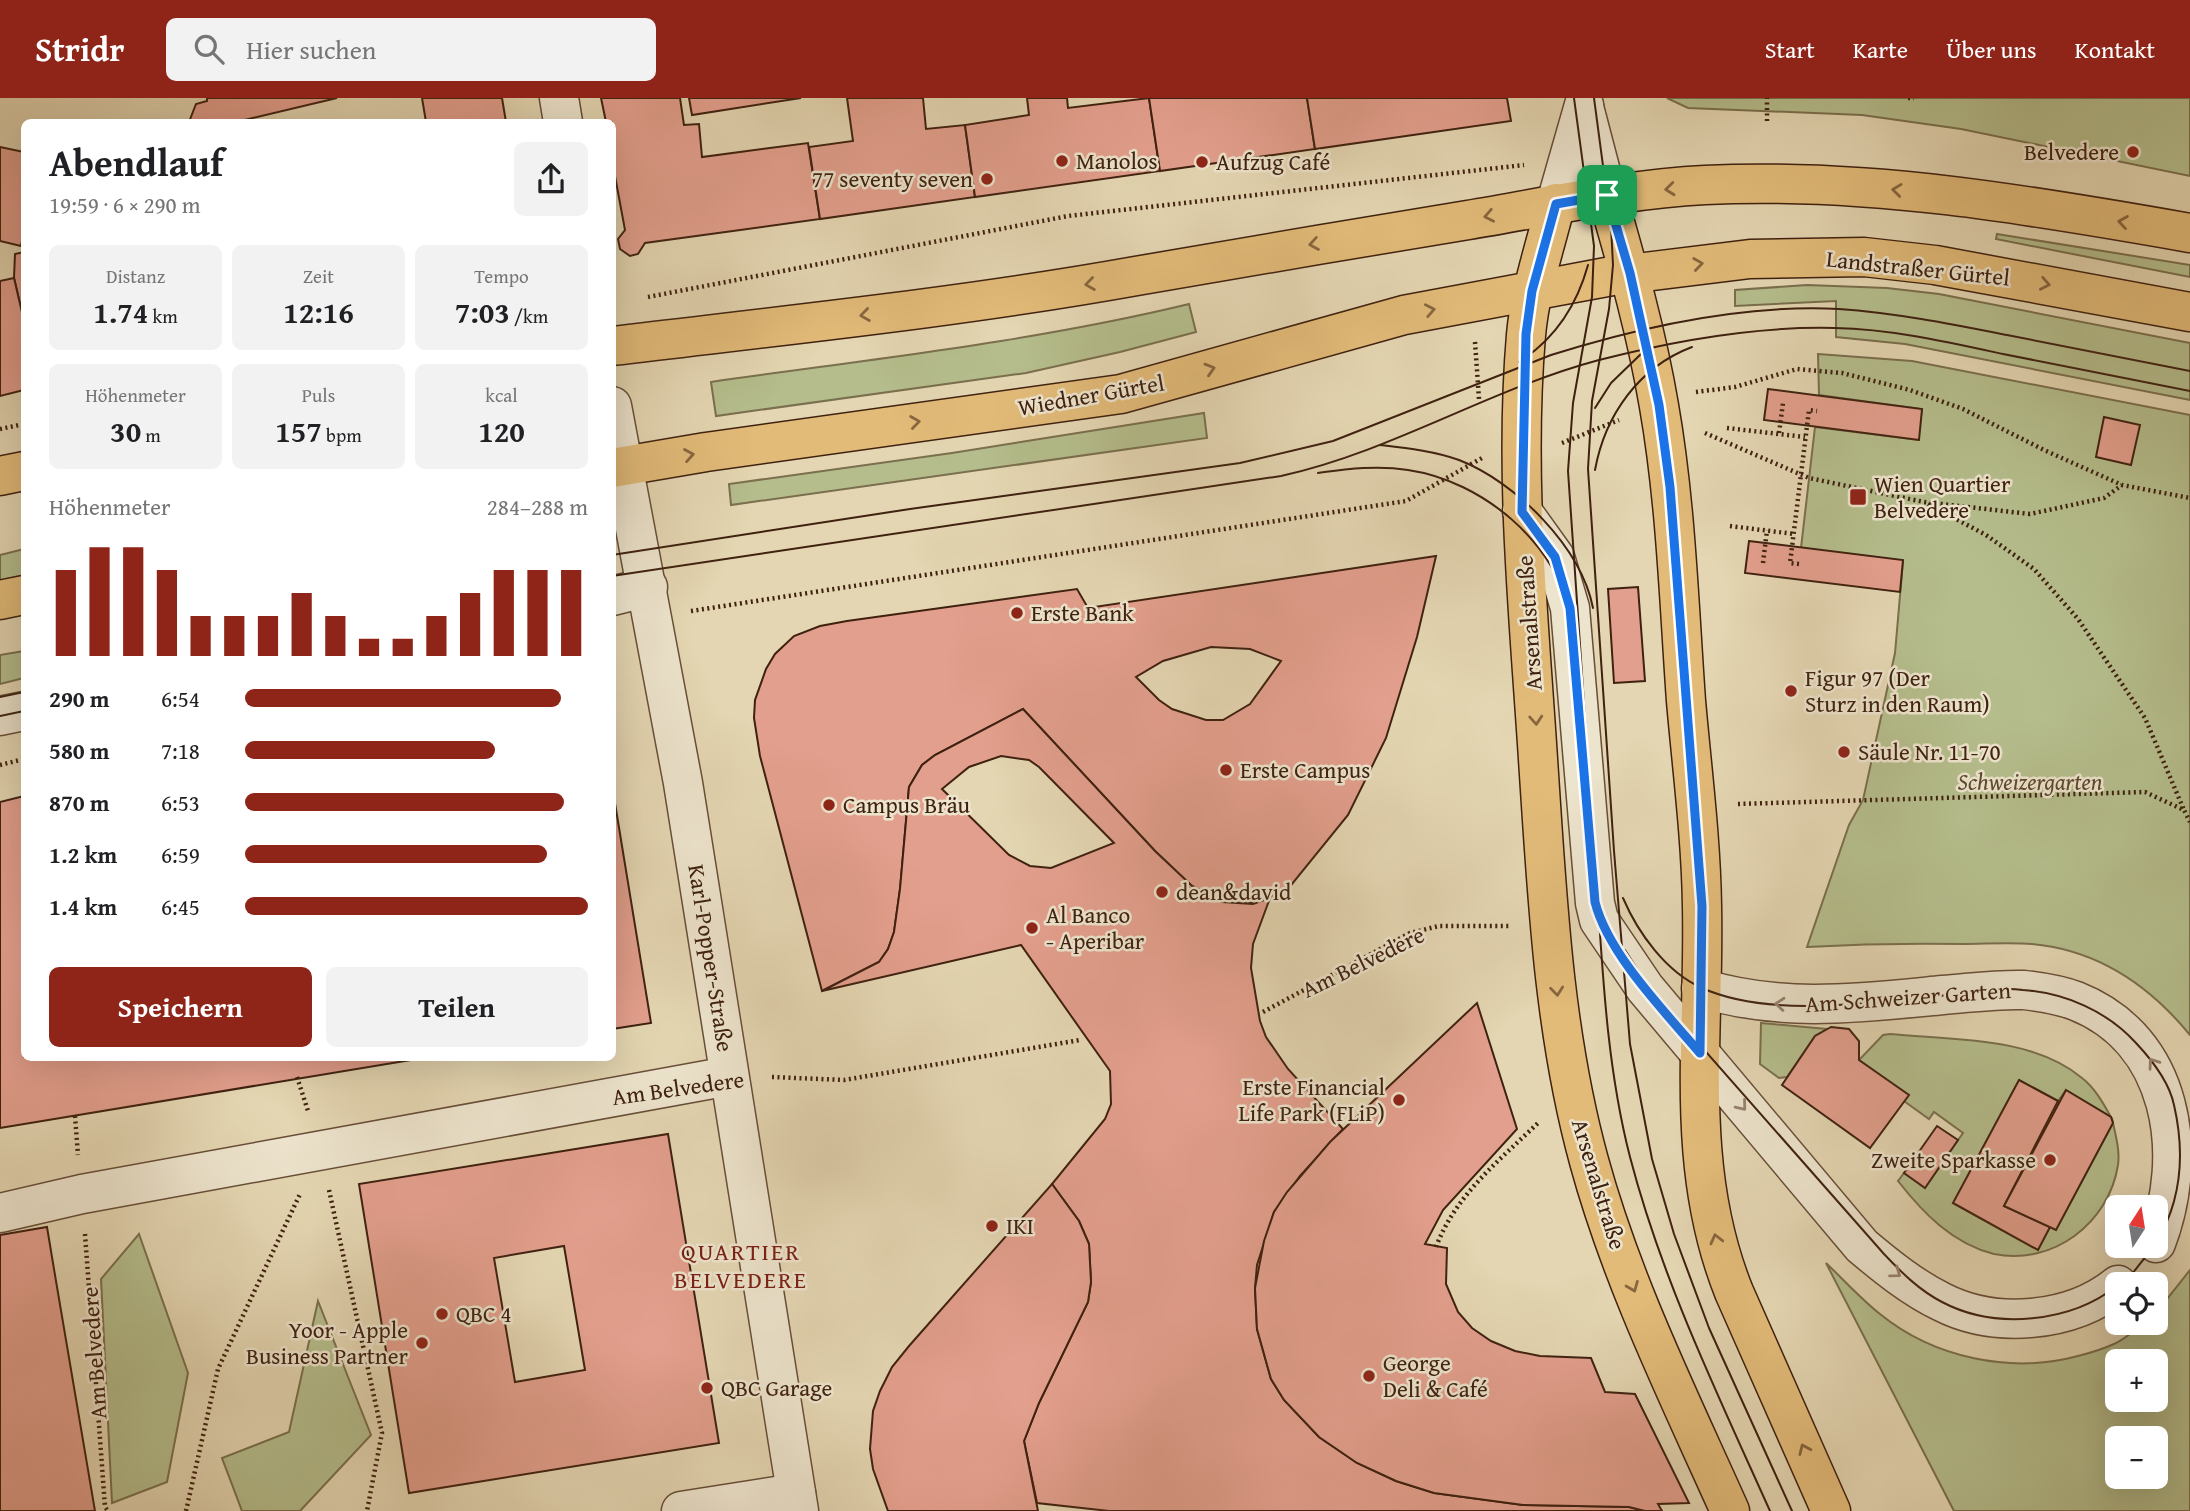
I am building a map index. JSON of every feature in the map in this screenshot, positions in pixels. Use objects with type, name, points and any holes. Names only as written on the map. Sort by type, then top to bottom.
[{"type":"main road","points":[[616,346],[711,336],[1106,281],[1607,195],[1738,184],[1887,189],[2004,203],[2190,233]]},
{"type":"main road","name":"Arsenalstraße","points":[[1607,195],[1616,275],[1659,405],[1670,487],[1702,906],[1702,1171],[1720,1257],[1831,1511]]},
{"type":"main road","name":"Arsenalstraße","points":[[1556,204],[1532,291],[1526,334],[1522,512],[1550,923],[1562,1034],[1589,1163],[1615,1241],[1663,1361],[1730,1511]]},
{"type":"main road","name":"Landstraßer Gürtel","points":[[1616,275],[1750,259],[1864,257],[1994,274],[2190,312]]},
{"type":"main road","name":"Wiedner Gürtel","points":[[617,467],[1121,394],[1404,315],[1616,275]]},
{"type":"main road","points":[[0,476],[21,472]]},
{"type":"main road","points":[[0,600],[21,596]]},
{"type":"street","points":[[559,98],[562,119]]},
{"type":"street","name":"Arsenalstraße","points":[[1583,101],[1607,195]]},
{"type":"street","name":"Arsenalstraße","points":[[1556,204],[1583,101]]},
{"type":"street","name":"Karl-Popper-Straße","points":[[617,467],[638,600],[683,783],[797,1502]]},
{"type":"street","name":"Am Schweizer Garten","points":[[1522,512],[1555,557],[1570,608],[1595,902],[1599,920],[1645,988],[1862,1246],[1906,1280],[1944,1303],[1998,1318],[2031,1318],[2059,1314],[2105,1292]]},
{"type":"street","points":[[0,716],[21,712]]},
{"type":"street","name":"Am Schweizer Garten","points":[[1701,988],[1751,1001],[1797,1005],[1836,1005],[2024,989],[2051,994],[2088,1007],[2129,1035],[2153,1061],[2173,1099],[2179,1125],[2181,1165],[2168,1221]]},
{"type":"street","name":"Am Belvedere","points":[[0,1213],[82,1194],[729,1076]]},
{"type":"street","name":"Am Schweizer Garten","points":[[2133,1272],[2144,1258]]},
{"type":"street","points":[[681,1511],[797,1502]]},
{"type":"path","points":[[1767,98],[1767,121]]},
{"type":"path","points":[[1908,98],[1914,98]]},
{"type":"path","points":[[638,299],[1068,216],[1511,166]]},
{"type":"path","points":[[1690,393],[1735,387],[1797,369],[1842,373],[1910,390],[1963,410],[2122,485],[2190,498]]},
{"type":"path","points":[[1779,434],[1783,403]]},
{"type":"path","points":[[1798,564],[1790,563],[1805,437],[1809,410],[1817,411]]},
{"type":"path","points":[[0,429],[21,425]]},
{"type":"path","points":[[1727,428],[1805,437]]},
{"type":"path","points":[[1700,431],[1801,475],[1924,502],[2030,514],[2104,499],[2122,485]]},
{"type":"path","points":[[638,600],[1406,501]]},
{"type":"path","points":[[1924,502],[1962,520],[2015,554],[2034,569],[2078,619],[2145,718],[2190,822]]},
{"type":"path","points":[[1730,526],[1794,534]]},
{"type":"path","points":[[1763,562],[1767,530]]},
{"type":"path","points":[[0,765],[21,760]]},
{"type":"path","points":[[1738,804],[2146,792],[2184,810]]},
{"type":"path","name":"Am Belvedere","points":[[1263,1012],[1410,933],[1439,926],[1550,923]]},
{"type":"path","name":"Am Belvedere","points":[[729,1076],[844,1080],[1080,1040]]},
{"type":"path","points":[[1436,1247],[1447,1219],[1469,1190],[1572,1090]]},
{"type":"path","points":[[186,1511],[218,1369],[321,1150]]},
{"type":"path","points":[[321,1150],[382,1433],[368,1511]]},
{"type":"path","name":"Am Belvedere","points":[[82,1194],[105,1507],[108,1511]]},
{"type":"green space","name":"Belvedere","points":[[1667,98],[2190,98],[2190,176],[1961,129],[1862,115],[1688,108]]},
{"type":"green space","points":[[1997,234],[2190,265],[2190,277],[1996,239]]},
{"type":"green space","points":[[1807,285],[1887,288],[1939,294],[2190,343],[2190,400],[1905,344],[1836,337],[1836,301],[1735,306],[1735,290]]},
{"type":"green space","points":[[1189,304],[1196,332],[1120,352],[1026,373],[716,416],[711,382],[1011,339]]},
{"type":"green space","name":"Schweizergarten","points":[[1818,354],[1912,361],[2190,415],[2190,1035],[2157,1001],[2120,973],[2100,962],[2056,948],[2006,943],[1807,947],[1849,825],[1863,800],[1895,653],[1903,561],[1801,548],[1815,427],[1918,440],[1922,409],[1819,395]]},
{"type":"green space","points":[[1204,413],[1207,438],[731,505],[729,484],[952,453]]},
{"type":"green space","points":[[21,550],[21,576],[0,581],[0,555]]},
{"type":"green space","points":[[21,652],[21,679],[0,684],[0,655]]},
{"type":"green space","points":[[1761,1023],[1827,1029],[1815,1036],[1787,1077],[1779,1078],[1760,1064]]},
{"type":"green space","points":[[1883,1035],[1964,1039],[2015,1047],[2062,1064],[2087,1082],[2111,1117],[2066,1090],[2058,1101],[2019,1080],[1953,1203],[2038,1250],[2050,1227],[2056,1230],[2113,1123],[2118,1165],[2113,1186],[2090,1222],[2075,1236],[2057,1246],[2016,1256],[1994,1254],[1979,1249],[1940,1226],[1898,1181],[1904,1173],[1925,1187],[1963,1133],[1934,1112],[1929,1119],[1904,1101],[1908,1095],[1859,1060]]},
{"type":"green space","points":[[139,1234],[188,1373],[167,1482],[112,1503],[101,1279]]},
{"type":"green space","points":[[1826,1263],[1880,1314],[1924,1342],[1974,1358],[2026,1363],[2078,1356],[2114,1344],[2129,1335],[2168,1335],[2168,1298],[2190,1270],[2190,1511],[1954,1511]]},
{"type":"green space","points":[[318,1301],[371,1435],[300,1511],[242,1511],[222,1458],[289,1432]]},
{"type":"building","points":[[207,98],[337,98],[249,119],[190,119],[196,104],[207,101]]},
{"type":"building","points":[[422,98],[502,98],[506,119],[426,119]]},
{"type":"building","points":[[601,98],[680,98],[684,125],[699,124],[702,157],[808,143],[820,219],[645,243],[638,254],[630,256],[620,249],[618,239],[625,230],[616,182],[616,119],[605,119]]},
{"type":"building","points":[[689,98],[801,98],[692,115]]},
{"type":"building","points":[[847,98],[923,98],[926,129],[965,125],[975,197],[820,219],[809,147],[853,141]]},
{"type":"building","points":[[1027,98],[1067,98],[1068,108],[1149,98],[1160,171],[975,197],[965,125],[1029,115]]},
{"type":"building","points":[[1149,98],[1307,98],[1315,149],[1160,171]]},
{"type":"building","points":[[1307,98],[1507,98],[1511,121],[1315,149]]},
{"type":"building","points":[[0,147],[21,151],[21,246],[0,241]]},
{"type":"building","points":[[21,253],[21,308],[14,278],[15,254]]},
{"type":"building","points":[[14,278],[21,308],[21,391],[0,396],[0,281]]},
{"type":"building","points":[[1768,389],[1922,409],[1919,440],[1764,420]]},
{"type":"building","points":[[2104,417],[2140,425],[2131,465],[2096,457]]},
{"type":"building","points":[[1749,541],[1903,560],[1900,592],[1745,573]]},
{"type":"building","name":"Erste Campus","points":[[1436,556],[1417,637],[1386,738],[1348,815],[1288,889],[1261,901],[1240,904],[1222,902],[1192,886],[1155,851],[1023,709],[935,755],[922,765],[909,787],[900,889],[894,932],[888,949],[879,962],[822,991],[760,756],[754,718],[755,700],[766,669],[775,654],[794,636],[820,626],[847,621],[1077,589],[1088,608]],"holes":[[[1211,647],[1250,649],[1281,661],[1250,704],[1223,720],[1206,720],[1172,709],[1136,677],[1163,661]]]},
{"type":"building","points":[[1638,587],[1645,681],[1614,683],[1608,589]]},
{"type":"building","points":[[1023,709],[1155,851],[1192,886],[1222,902],[1253,904],[1270,898],[1253,944],[1251,968],[1260,1021],[1266,1037],[1288,1069],[1343,1129],[1300,1176],[1274,1212],[1257,1265],[1257,1329],[1271,1379],[1284,1400],[1319,1437],[1357,1463],[1396,1481],[1434,1493],[1523,1505],[1629,1507],[1645,1511],[1109,1511],[1037,1503],[1024,1441],[1039,1403],[1088,1302],[1091,1282],[1089,1244],[1079,1221],[1052,1184],[1105,1119],[1111,1104],[1110,1071],[1021,945],[822,991],[879,962],[888,949],[894,932],[900,889],[909,787],[922,765],[935,755]],"holes":[[[1001,756],[1029,760],[1039,767],[1114,843],[1051,868],[1030,866],[1009,855],[942,789],[969,767]]]},
{"type":"building","points":[[21,797],[21,1061],[405,1061],[0,1128],[0,802]]},
{"type":"building","points":[[616,809],[651,1023],[616,1028]]},
{"type":"building","points":[[1477,1003],[1517,1129],[1443,1210],[1425,1244],[1447,1248],[1446,1284],[1458,1312],[1472,1328],[1491,1341],[1515,1351],[1540,1356],[1591,1358],[1605,1392],[1635,1394],[1689,1503],[1658,1504],[1662,1511],[1645,1511],[1629,1507],[1523,1505],[1434,1493],[1396,1481],[1357,1463],[1319,1437],[1284,1400],[1271,1379],[1257,1329],[1255,1288],[1264,1241],[1274,1212],[1287,1192],[1330,1142]]},
{"type":"building","points":[[1831,1027],[1849,1029],[1859,1041],[1859,1060],[1909,1095],[1870,1148],[1782,1085],[1815,1036]]},
{"type":"building","points":[[2019,1080],[2058,1101],[2004,1206],[2050,1227],[2038,1250],[1953,1203]]},
{"type":"building","points":[[2066,1090],[2111,1117],[2113,1123],[2056,1230],[2004,1206]]},
{"type":"building","points":[[1937,1126],[1958,1140],[1925,1188],[1904,1173]]},
{"type":"building","name":"QBC 4","points":[[668,1134],[719,1443],[409,1493],[359,1184]],"holes":[[[564,1246],[585,1370],[515,1382],[494,1258]]]},
{"type":"building","points":[[1052,1184],[1079,1221],[1089,1244],[1091,1282],[1088,1302],[1039,1403],[1024,1441],[1038,1511],[888,1511],[873,1469],[870,1449],[873,1411],[892,1367]]},
{"type":"building","points":[[47,1227],[95,1511],[0,1511],[0,1235]]},
{"type":"tram line","points":[[1574,98],[1594,246],[1592,297],[1573,403],[1568,471],[1603,971],[1615,1083],[1630,1157],[1658,1248],[1692,1337],[1770,1511]]},
{"type":"tram line","points":[[1594,98],[1611,226],[1613,265],[1609,309],[1592,401],[1588,469],[1630,1044],[1652,1159],[1674,1234],[1709,1328],[1792,1511]]},
{"type":"tram line","points":[[1519,362],[1543,343],[1563,320],[1578,294],[1588,265]]},
{"type":"tram line","points":[[616,554],[910,509],[1240,463],[1333,441],[1551,355],[1620,335],[1730,314],[1803,308],[1881,313],[2190,371]]},
{"type":"tram line","points":[[616,575],[1281,476],[1362,452],[1559,372],[1656,347],[1746,332],[1835,328],[1898,334],[2190,391]]},
{"type":"tram line","points":[[1595,470],[1607,430],[1627,395],[1656,367],[1692,347]]},
{"type":"tram line","points":[[1595,408],[1611,383],[1642,353]]},
{"type":"tram line","points":[[1380,445],[1420,450],[1459,460],[1481,470],[1523,500],[1543,519],[1575,562],[1593,608]]},
{"type":"tram line","points":[[1318,473],[1374,468],[1408,470],[1436,476],[1463,487],[1489,502],[1533,541],[1551,565],[1564,591],[1572,619]]},
{"type":"tram line","points":[[0,697],[21,693]]},
{"type":"tram line","points":[[0,716],[21,712]]},
{"type":"tram line","points":[[1623,898],[1645,938],[1665,962],[1689,981],[1729,997],[1759,1003],[1824,1006],[2014,989],[2054,995],[2099,1013],[2125,1032],[2154,1064],[2164,1079],[2174,1105],[2180,1158],[2176,1193],[2168,1218]]},
{"type":"tram line","points":[[1625,950],[1648,986],[1884,1254],[1926,1292],[1963,1311],[2009,1319],[2056,1314],[2078,1308],[2105,1294]]},
{"type":"tram line","points":[[2134,1272],[2145,1258]]},
{"type":"place","name":"Belvedere","points":[[2133,152]]},
{"type":"place","name":"Manolos","points":[[1062,161]]},
{"type":"place","name":"Aufzug Café","points":[[1202,162]]},
{"type":"place","name":"77 seventy seven","points":[[987,179]]},
{"type":"place","name":"Wien Quartier Belvedere","points":[[1858,497]]},
{"type":"place","name":"Erste Bank","points":[[1017,613]]},
{"type":"place","name":"Figur 97 (Der Sturz in den Raum)","points":[[1791,691]]},
{"type":"place","name":"Säule Nr. 11-70","points":[[1844,752]]},
{"type":"place","name":"Erste Campus","points":[[1226,770]]},
{"type":"place","name":"Campus Bräu","points":[[829,805]]},
{"type":"place","name":"dean&david","points":[[1162,892]]},
{"type":"place","name":"Al Banco - Aperibar","points":[[1032,928]]},
{"type":"place","name":"Erste Financial Life Park (FLiP)","points":[[1399,1100]]},
{"type":"place","name":"Zweite Sparkasse","points":[[2050,1160]]},
{"type":"place","name":"IKI","points":[[992,1226]]},
{"type":"place","name":"QBC 4","points":[[442,1314]]},
{"type":"place","name":"Yoor - Apple Business Partner","points":[[422,1343]]},
{"type":"place","name":"George Deli & Café","points":[[1369,1376]]},
{"type":"place","name":"QBC Garage","points":[[707,1388]]},
{"type":"district","name":"QUARTIER BELVEDERE","points":[[741,1266]]},
{"type":"route","points":[[1607,195],[1630,273],[1659,405],[1670,487],[1702,906],[1700,1053],[1645,988],[1599,920],[1595,902],[1570,608],[1555,557],[1543,537],[1522,512],[1526,334],[1532,291],[1556,204],[1607,195]]}]
